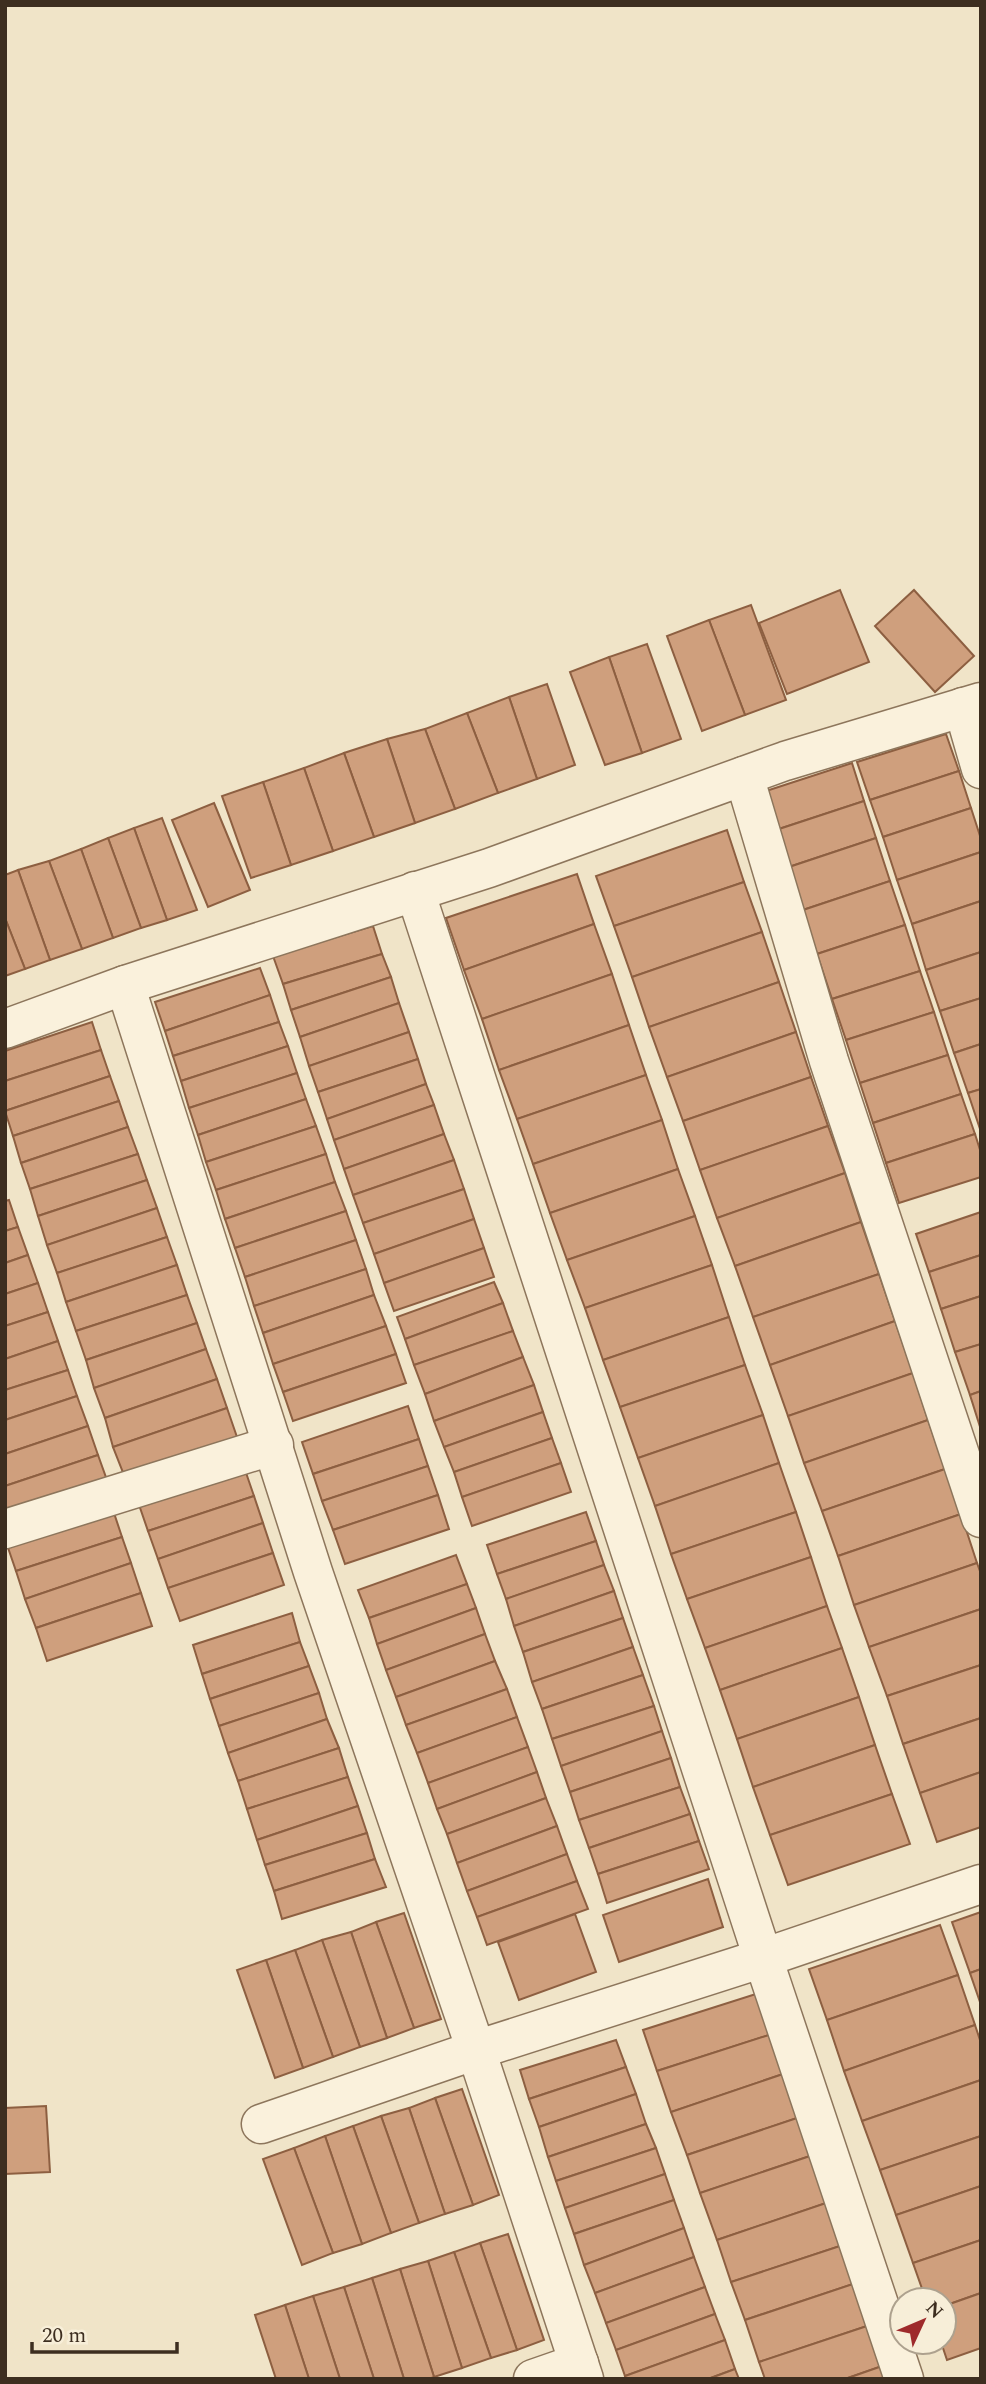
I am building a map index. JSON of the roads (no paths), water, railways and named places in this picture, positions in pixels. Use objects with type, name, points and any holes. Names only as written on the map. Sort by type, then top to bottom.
[{"type":"street","points":[[5,1028],[125,985],[489,868],[785,761],[972,704],[981,769]]},
{"type":"street","points":[[744,776],[829,1061],[978,1498]]},
{"type":"street","points":[[415,891],[763,1958],[904,2379]]},
{"type":"street","points":[[125,985],[313,1572],[476,2050],[581,2371],[533,2379]]},
{"type":"street","points":[[5,1528],[274,1445]]},
{"type":"street","points":[[261,2124],[476,2050],[763,1958],[981,1884]]}]
